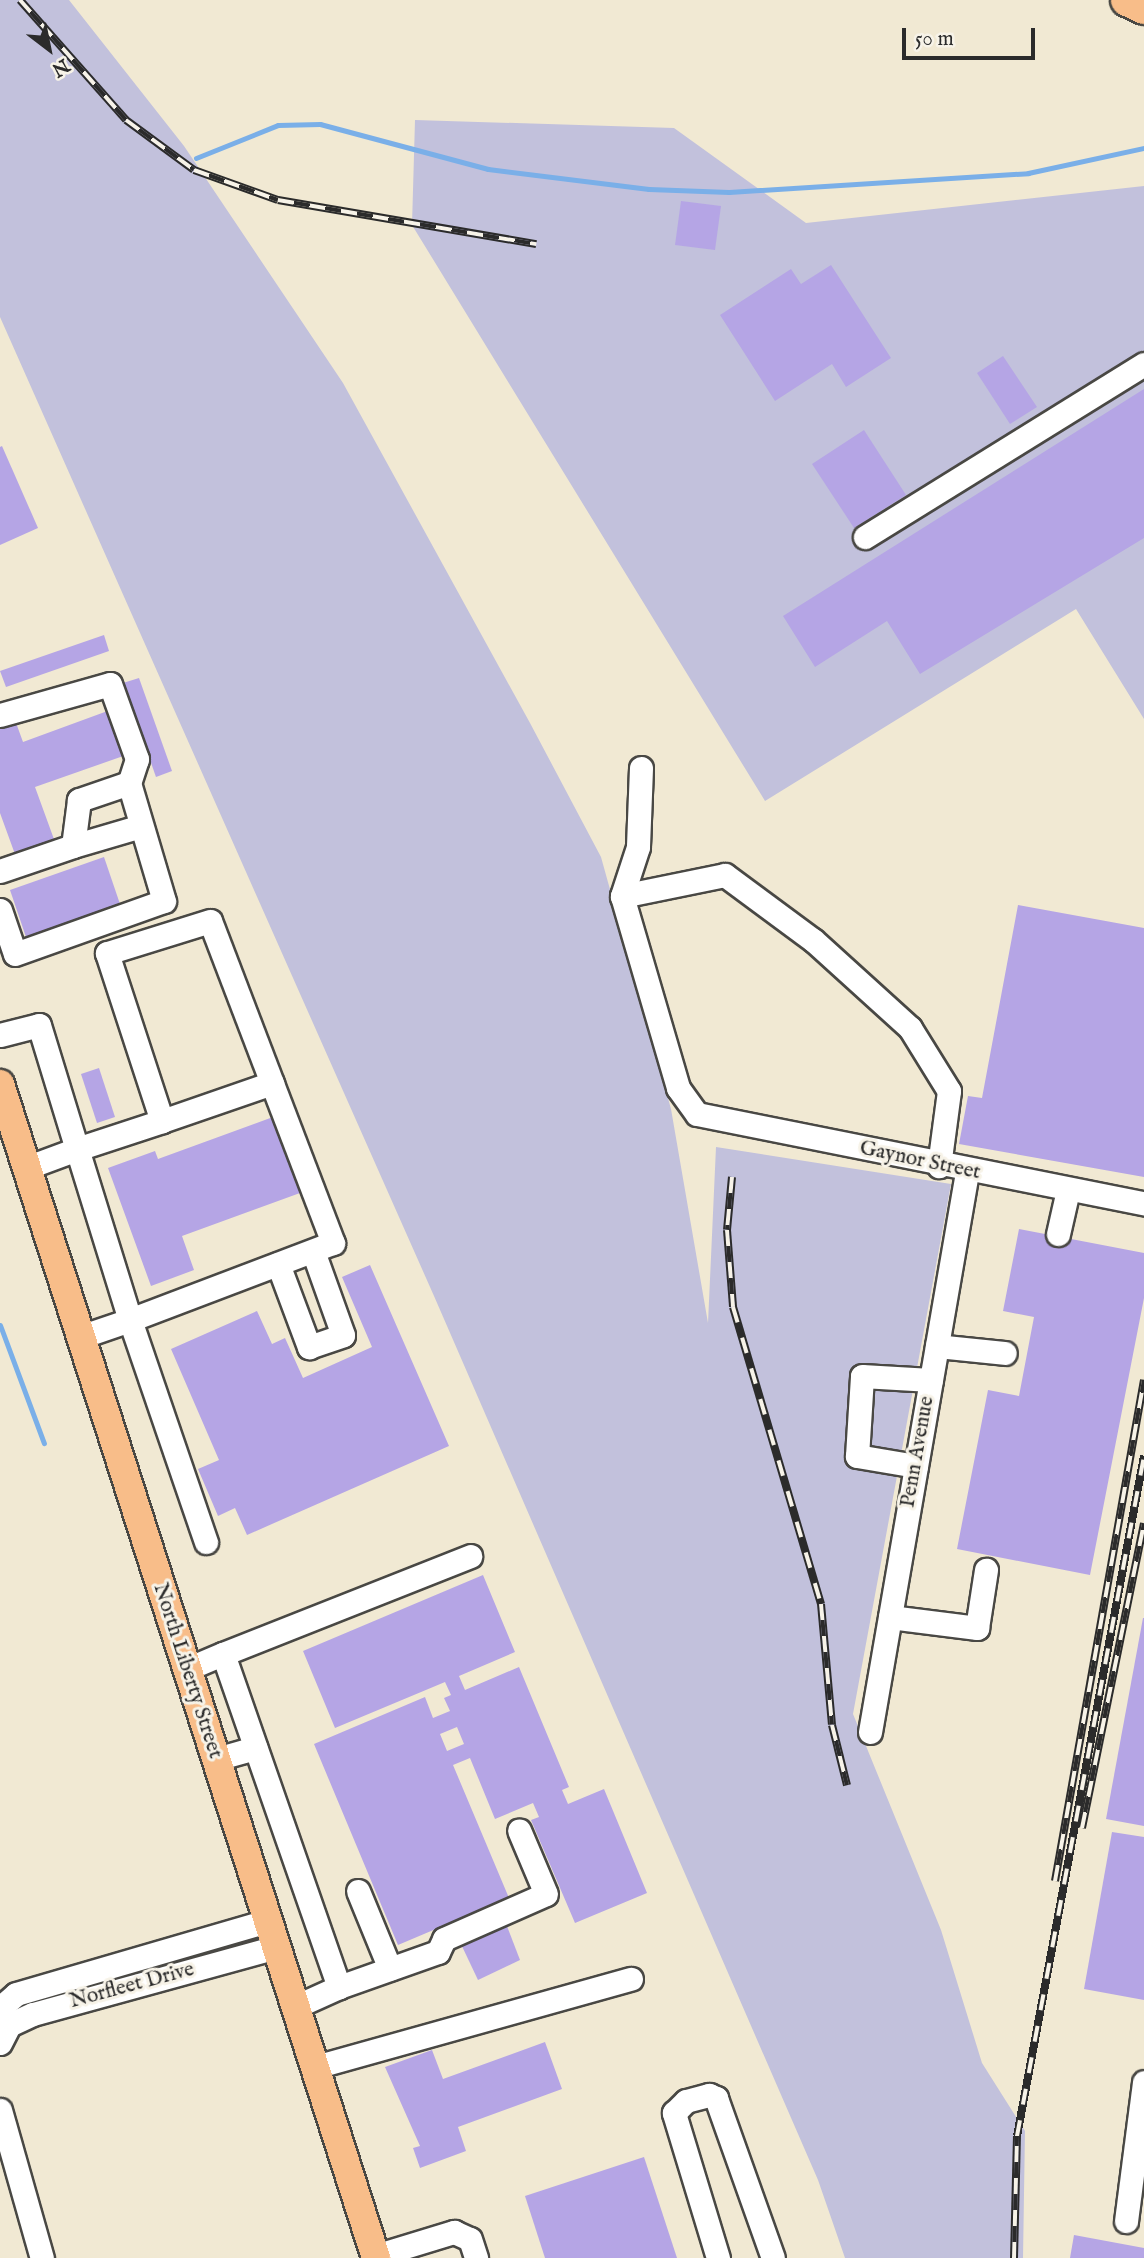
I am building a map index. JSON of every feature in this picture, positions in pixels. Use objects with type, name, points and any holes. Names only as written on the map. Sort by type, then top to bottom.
[{"type":"highway","points":[[1126,0],[1144,8]]},
{"type":"main road","name":"North Liberty Street","points":[[1,1089],[376,2257]]},
{"type":"street","points":[[865,537],[1144,364]]},
{"type":"street","points":[[0,715],[110,684],[136,759],[129,783],[164,901],[15,954],[0,911]]},
{"type":"street","points":[[641,768],[638,847],[622,896],[725,875],[813,940],[910,1028],[949,1091],[939,1166]]},
{"type":"street","points":[[73,846],[79,800],[129,783]]},
{"type":"street","points":[[0,871],[141,826]]},
{"type":"street","name":"Gaynor Street","points":[[622,896],[678,1088],[697,1114],[967,1172],[1144,1203]]},
{"type":"street","points":[[80,1337],[333,1243],[209,921],[107,953],[162,1121]]},
{"type":"street","points":[[0,1035],[38,1025],[130,1320],[206,1542]]},
{"type":"street","points":[[26,1168],[272,1083]]},
{"type":"street","name":"Penn Avenue","points":[[870,1732],[967,1172]]},
{"type":"street","points":[[1058,1234],[1068,1190]]},
{"type":"street","points":[[278,1264],[309,1347],[344,1335],[313,1251]]},
{"type":"street","points":[[937,1346],[1005,1353]]},
{"type":"street","points":[[916,1466],[858,1456],[862,1376],[931,1380]]},
{"type":"street","points":[[187,1669],[470,1556]]},
{"type":"street","points":[[890,1617],[977,1628],[986,1570]]},
{"type":"street","points":[[223,1654],[339,1987]]},
{"type":"street","points":[[216,1759],[255,1748]]},
{"type":"street","points":[[295,2007],[339,1987],[438,1952],[444,1939],[546,1894],[519,1830]]},
{"type":"street","points":[[358,1891],[390,1969]]},
{"type":"street","name":"Norfleet Drive","points":[[0,2008],[26,1991],[167,1950],[272,1934]]},
{"type":"street","name":"Norfleet Drive","points":[[0,2043],[9,2025],[33,2014],[175,1975],[272,1934]]},
{"type":"street","points":[[167,1950],[175,1975]]},
{"type":"street","points":[[315,2067],[631,1979]]},
{"type":"street","points":[[26,1991],[33,2014]]},
{"type":"street","points":[[1126,2221],[1144,2082]]},
{"type":"street","points":[[718,2258],[674,2113],[685,2101],[709,2095],[716,2098],[773,2258]]},
{"type":"street","points":[[0,2110],[42,2258]]},
{"type":"street","points":[[376,2257],[454,2232],[470,2239],[476,2258]]},
{"type":"shaded area","points":[[0,0],[69,0],[184,146],[343,383],[530,723],[601,857],[671,1109],[708,1323],[716,1147],[951,1184],[853,1714],[941,1930],[982,2063],[1025,2131],[1023,2258],[845,2258],[818,2180],[434,1296],[0,317]]},
{"type":"shaded area","points":[[415,120],[674,128],[806,223],[1144,186],[1144,719],[1076,609],[765,801],[412,225]]},
{"type":"building","points":[[681,201],[721,206],[715,250],[675,245]]},
{"type":"building","points":[[831,265],[891,358],[846,387],[832,364],[775,401],[720,315],[791,269],[801,284]]},
{"type":"building","points":[[1003,356],[1037,407],[1010,424],[977,373]]},
{"type":"building","points":[[1144,389],[1144,538],[920,674],[887,621],[815,667],[783,616]]},
{"type":"building","points":[[864,430],[906,495],[854,528],[812,464]]},
{"type":"building","points":[[2,446],[38,528],[0,545],[0,447]]},
{"type":"building","points":[[104,635],[109,651],[6,687],[0,671]]},
{"type":"building","points":[[139,678],[172,771],[156,777],[123,683]]},
{"type":"building","points":[[113,709],[129,754],[35,787],[55,842],[16,857],[0,813],[0,725],[15,720],[23,742]]},
{"type":"building","points":[[104,857],[121,907],[27,940],[10,890]]},
{"type":"building","points":[[1018,905],[1144,928],[1144,1177],[959,1144],[968,1096],[982,1098]]},
{"type":"building","points":[[99,1068],[115,1117],[97,1123],[81,1074]]},
{"type":"building","points":[[273,1117],[300,1193],[182,1236],[194,1270],[151,1286],[108,1168],[155,1151],[158,1159]]},
{"type":"building","points":[[1019,1229],[1144,1253],[1144,1298],[1090,1575],[957,1549],[988,1390],[1019,1396],[1034,1317],[1003,1311]]},
{"type":"building","points":[[370,1265],[449,1446],[247,1535],[235,1508],[218,1516],[198,1469],[219,1460],[171,1349],[257,1311],[272,1344],[285,1338],[303,1378],[372,1347],[342,1277]]},
{"type":"building","points":[[483,1575],[515,1652],[459,1676],[465,1690],[519,1667],[569,1787],[562,1790],[568,1804],[604,1789],[647,1893],[575,1923],[531,1820],[539,1817],[533,1803],[495,1819],[470,1758],[453,1765],[509,1898],[398,1945],[314,1744],[425,1697],[433,1718],[450,1711],[444,1698],[451,1695],[445,1682],[335,1728],[303,1651]],"holes":[[[457,1727],[464,1744],[447,1751],[440,1734]]]},
{"type":"building","points":[[1144,1618],[1144,1826],[1106,1819]]},
{"type":"building","points":[[1112,1832],[1144,1837],[1144,2000],[1084,1989]]},
{"type":"building","points":[[505,1921],[520,1960],[478,1980],[460,1942]]},
{"type":"building","points":[[545,2042],[562,2089],[458,2127],[466,2151],[420,2168],[413,2148],[420,2146],[385,2067],[432,2050],[443,2079]]},
{"type":"building","points":[[644,2157],[677,2258],[545,2258],[525,2196]]},
{"type":"building","points":[[1074,2235],[1144,2248],[1144,2258],[1070,2258]]},
{"type":"waterway","points":[[196,158],[278,125],[320,124],[488,169],[649,189],[729,192],[1028,173],[1144,148]]},
{"type":"waterway","points":[[0,1325],[44,1443]]},
{"type":"railway","points":[[20,0],[126,120],[194,170],[278,200],[536,244]]},
{"type":"railway","points":[[732,1177],[727,1230],[733,1307],[821,1604],[832,1725],[847,1785]]},
{"type":"railway","points":[[1055,1881],[1144,1380]]},
{"type":"railway","points":[[1014,2258],[1017,2136],[1144,1456]]},
{"type":"railway","points":[[1082,1828],[1144,1523]]}]
